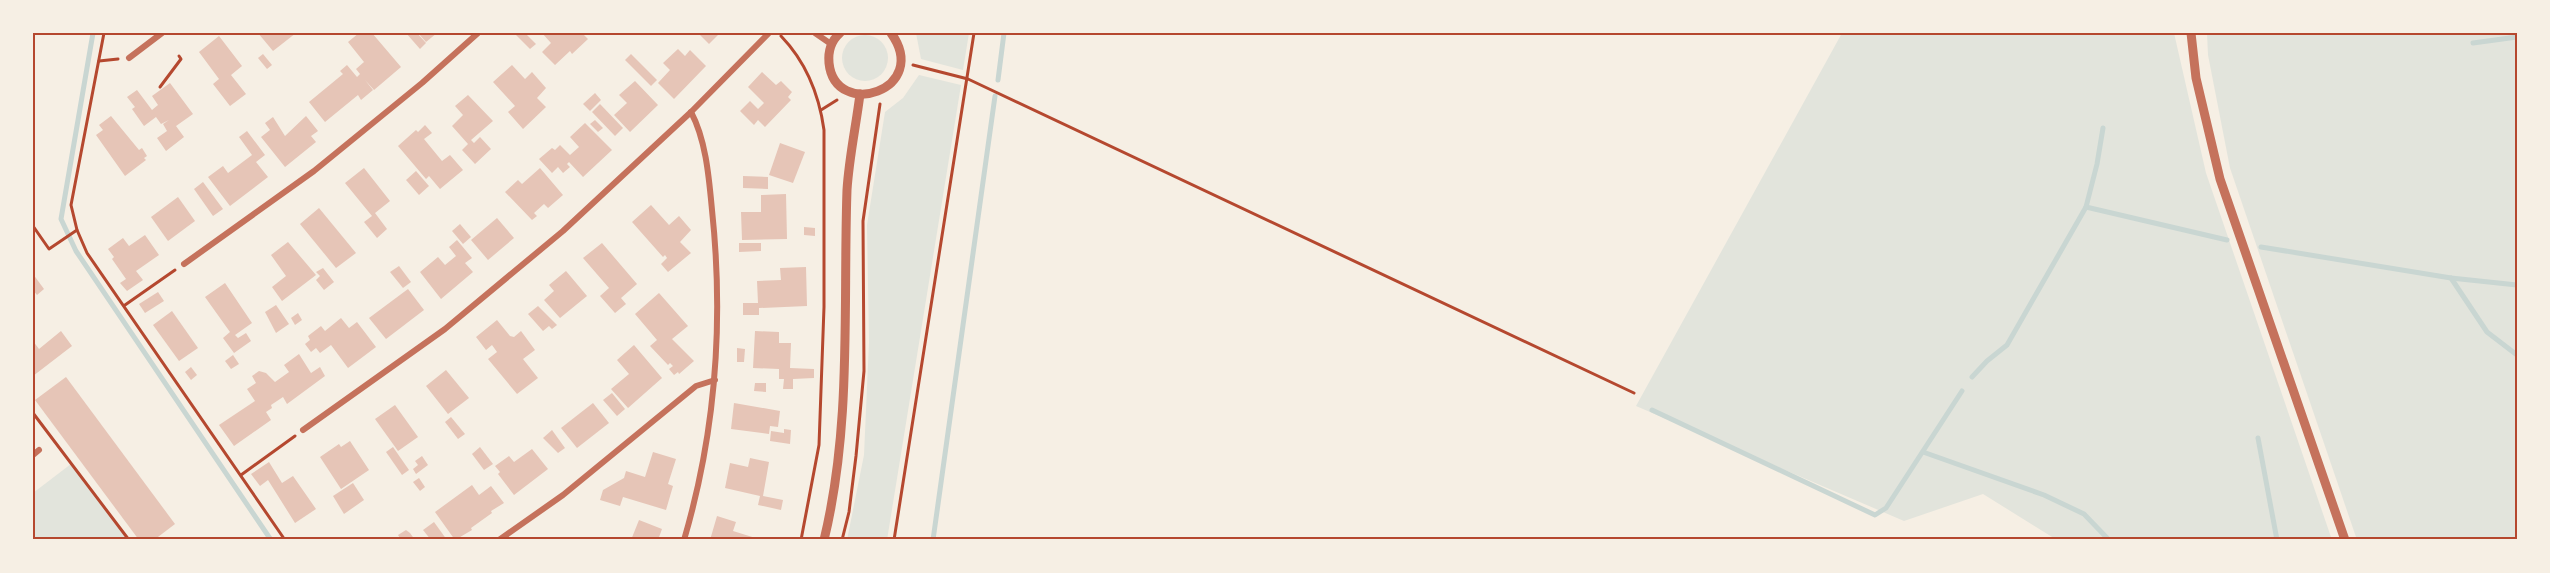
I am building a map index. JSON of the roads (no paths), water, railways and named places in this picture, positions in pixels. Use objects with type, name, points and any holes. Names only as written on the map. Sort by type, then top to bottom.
[{"type":"street","points":[[129,58],[162,33]]},
{"type":"street","points":[[184,264],[314,171],[423,83],[478,33]]},
{"type":"street","points":[[303,430],[445,329],[563,231],[691,112],[769,33]]},
{"type":"street","points":[[815,33],[831,44]]},
{"type":"street","points":[[840,33],[831,44],[829,66],[833,76],[849,91],[860,94],[872,94],[891,83],[901,63],[900,52],[891,33]]},
{"type":"street","points":[[2191,33],[2196,78],[2220,178],[2345,540]]},
{"type":"street","points":[[824,540],[831,510],[843,422],[848,186],[860,94]]},
{"type":"street","points":[[684,540],[709,435],[715,380],[718,292],[710,183],[698,125],[691,112]]},
{"type":"street","points":[[499,540],[563,495],[696,386],[715,380]]},
{"type":"street","points":[[33,455],[39,450]]},
{"type":"waterway","points":[[93,33],[61,219],[76,251],[271,540]]},
{"type":"waterway","points":[[998,80],[1004,33]]},
{"type":"waterway","points":[[2473,43],[2517,37]]},
{"type":"waterway","points":[[933,540],[995,96]]},
{"type":"waterway","points":[[1972,377],[2007,345],[2086,207],[2103,128]]},
{"type":"waterway","points":[[2086,207],[2227,240]]},
{"type":"waterway","points":[[2261,247],[2451,278],[2517,285]]},
{"type":"waterway","points":[[2451,278],[2487,332],[2517,355]]},
{"type":"waterway","points":[[1652,410],[1875,515],[1886,508],[1962,391]]},
{"type":"waterway","points":[[2258,438],[2277,540]]},
{"type":"waterway","points":[[1923,452],[2044,495],[2084,514],[2109,540]]}]
